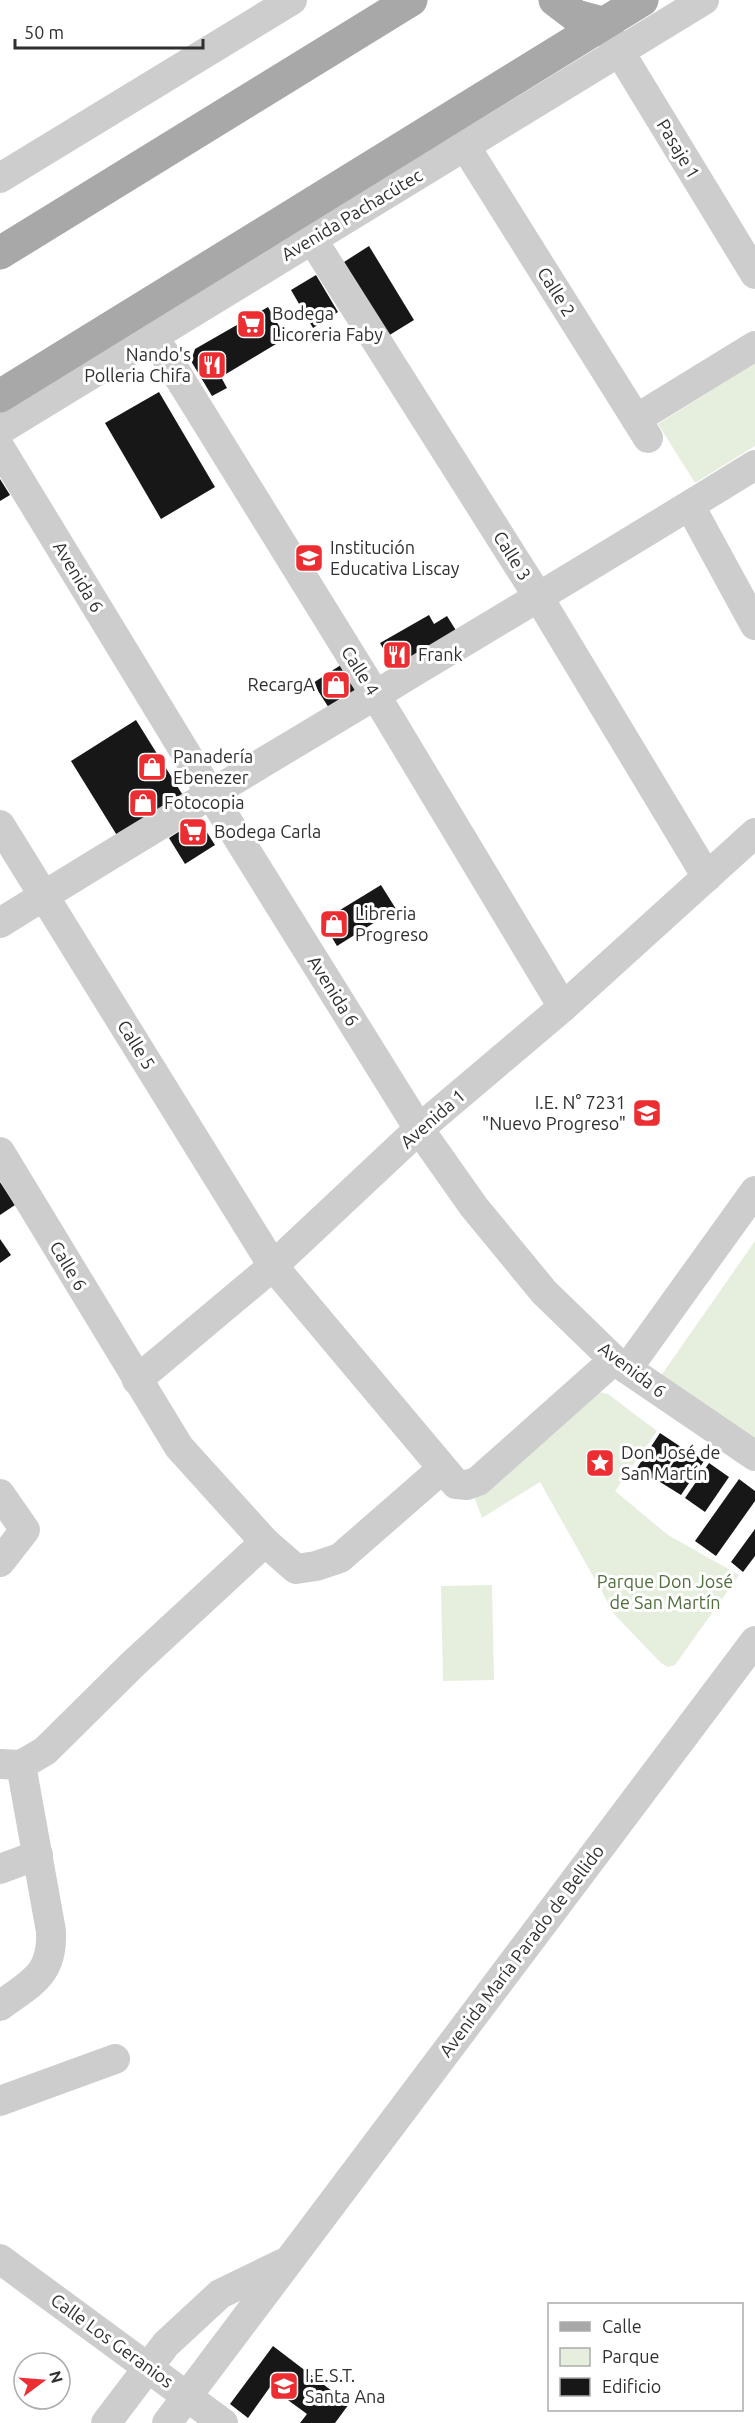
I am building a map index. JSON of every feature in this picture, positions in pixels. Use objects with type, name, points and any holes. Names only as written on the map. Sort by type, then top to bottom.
[{"type":"main road","points":[[0,253],[411,0]]},
{"type":"main road","points":[[555,0],[576,16],[602,23]]},
{"type":"main road","name":"Avenida Pachacútec","points":[[0,396],[642,0]]},
{"type":"street","points":[[0,178],[292,0]]},
{"type":"street","name":"Avenida Pachacútec","points":[[0,430],[704,0]]},
{"type":"street","name":"Pasaje 1","points":[[602,23],[755,274]]},
{"type":"street","name":"Calle 2","points":[[465,146],[642,428],[755,346]]},
{"type":"street","name":"Calle 3","points":[[312,239],[539,598],[707,877]]},
{"type":"street","name":"Calle 4","points":[[154,337],[563,1007]]},
{"type":"street","name":"Avenida 6","points":[[0,448],[210,793],[419,1129],[474,1207],[544,1292],[620,1365],[755,1456]]},
{"type":"street","points":[[0,923],[210,793],[539,598],[755,465]]},
{"type":"street","points":[[690,506],[755,625]]},
{"type":"street","name":"Calle 5","points":[[0,825],[273,1266],[456,1484],[466,1485],[478,1480],[620,1365]]},
{"type":"street","name":"Avenida 1","points":[[137,1380],[273,1266],[419,1129],[563,1007],[755,833]]},
{"type":"street","name":"Calle 6","points":[[0,1152],[179,1447],[265,1542],[296,1569],[316,1566],[340,1557],[442,1469]]},
{"type":"street","points":[[620,1365],[755,1191]]},
{"type":"street","points":[[0,1494],[25,1530],[0,1562]]},
{"type":"street","points":[[0,2006],[39,1976],[52,1952],[51,1930],[38,1855],[11,1765],[45,1751],[133,1664],[265,1542]]},
{"type":"street","name":"Avenida María Parado de Bellido","points":[[166,2423],[755,1641]]},
{"type":"street","points":[[0,1869],[38,1855]]},
{"type":"street","points":[[0,2101],[115,2059]]},
{"type":"street","name":"Calle Los Geranios","points":[[0,2259],[223,2423]]},
{"type":"street","name":"Avenida María Parado de Bellido","points":[[106,2423],[166,2344],[220,2295],[289,2260]]},
{"type":"green space","points":[[755,363],[755,446],[695,483],[658,424]]},
{"type":"green space","points":[[755,1241],[755,1446],[658,1380]]},
{"type":"green space","name":"Parque Don José de San Martín","points":[[599,1392],[608,1394],[657,1431],[615,1491],[668,1535],[739,1575],[675,1665],[668,1667],[661,1663],[615,1615],[540,1482],[482,1518],[475,1499],[477,1492]]},
{"type":"green space","points":[[492,1585],[494,1680],[443,1681],[441,1586]]},
{"type":"building","points":[[369,246],[414,320],[388,336],[344,262]]},
{"type":"building","points":[[316,275],[338,312],[313,328],[291,290]]},
{"type":"building","points":[[268,307],[286,338],[221,377],[227,388],[212,396],[191,361],[195,349]]},
{"type":"building","points":[[159,392],[215,487],[161,519],[105,423]]},
{"type":"building","points":[[0,479],[10,495],[0,501]]},
{"type":"building","points":[[429,615],[434,624],[447,616],[457,632],[395,669],[380,643]]},
{"type":"building","name":"RecargA","points":[[344,663],[360,688],[329,708],[313,683]]},
{"type":"building","points":[[136,720],[184,797],[118,837],[71,761]]},
{"type":"building","points":[[194,822],[201,823],[215,845],[185,864],[169,838]]},
{"type":"building","points":[[381,885],[396,909],[337,946],[322,921]]},
{"type":"building","points":[[0,1182],[15,1205],[0,1215]]},
{"type":"building","points":[[0,1239],[11,1255],[0,1263]]},
{"type":"building","points":[[660,1433],[681,1447],[657,1482],[637,1468]]},
{"type":"building","points":[[684,1447],[704,1461],[681,1495],[660,1482]]},
{"type":"building","points":[[709,1463],[729,1477],[705,1512],[685,1498]]},
{"type":"building","points":[[739,1479],[755,1491],[755,1501],[716,1556],[695,1541]]},
{"type":"building","points":[[755,1529],[755,1556],[743,1572],[731,1562]]},
{"type":"building","name":"I.E.S.T. Santa Ana","points":[[273,2346],[349,2404],[335,2423],[300,2423],[307,2414],[270,2387],[248,2418],[230,2404]]},
{"type":"place","name":"Bodega Licoreria Faby","points":[[251,324]]},
{"type":"place","name":"Nando's Polleria Chifa","points":[[212,365]]},
{"type":"place","name":"Institución Educativa Liscay","points":[[309,558]]},
{"type":"place","name":"Frank","points":[[397,655]]},
{"type":"place","name":"RecargA","points":[[336,685]]},
{"type":"place","name":"Panadería Ebenezer","points":[[152,767]]},
{"type":"place","name":"Fotocopia","points":[[143,803]]},
{"type":"place","name":"Bodega Carla","points":[[193,832]]},
{"type":"place","name":"Libreria Progreso","points":[[334,924]]},
{"type":"place","name":"I.E. N° 7231 \"Nuevo Progreso\"","points":[[647,1113]]},
{"type":"place","name":"Don José de San Martín","points":[[600,1463]]},
{"type":"place","name":"I.E.S.T. Santa Ana","points":[[284,2386]]}]
